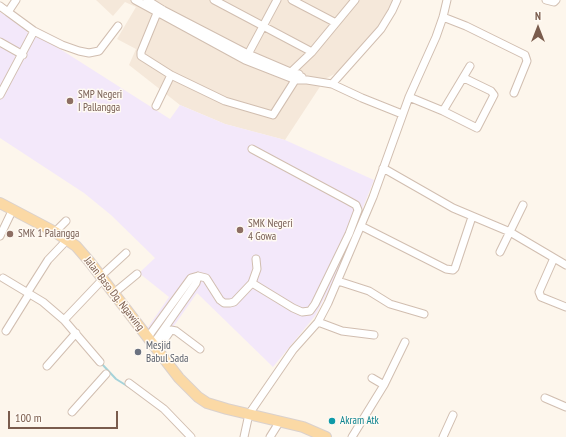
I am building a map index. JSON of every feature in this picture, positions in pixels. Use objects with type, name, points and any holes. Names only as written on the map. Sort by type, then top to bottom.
[{"type":"main road","name":"Jalan Baso Dg. Ngawing","points":[[0,203],[55,232],[67,240],[90,261],[114,294],[155,339],[179,378],[198,397],[207,403],[303,427],[321,436]]},
{"type":"street","points":[[8,12],[16,0]]},
{"type":"street","points":[[135,0],[149,2],[160,12],[286,76],[296,75]]},
{"type":"street","points":[[214,0],[312,52]]},
{"type":"street","points":[[247,57],[277,0]]},
{"type":"street","points":[[292,0],[336,22]]},
{"type":"street","points":[[160,12],[140,55],[171,75],[225,101],[272,115],[277,112],[296,75],[312,52],[355,0]]},
{"type":"street","points":[[332,84],[384,25],[397,0]]},
{"type":"street","points":[[244,437],[249,414],[294,350],[318,322],[338,281],[362,226],[402,114],[432,49],[447,0]]},
{"type":"street","points":[[546,0],[554,2],[556,0]]},
{"type":"street","points":[[0,6],[34,31],[78,51],[94,53],[102,48],[118,26]]},
{"type":"street","points":[[443,17],[466,26],[525,55],[527,61],[514,94]]},
{"type":"street","points":[[0,95],[2,86],[23,54],[34,31]]},
{"type":"street","points":[[0,42],[23,54]]},
{"type":"street","points":[[247,57],[307,80],[332,84],[402,114]]},
{"type":"street","points":[[443,111],[470,66]]},
{"type":"street","points":[[156,106],[171,75]]},
{"type":"street","points":[[409,97],[443,111],[476,128],[478,127],[494,95],[490,91],[464,78]]},
{"type":"street","points":[[252,149],[348,200],[356,205],[358,210],[349,234],[315,304],[310,311],[302,312],[293,308],[252,283]]},
{"type":"street","points":[[383,168],[453,208],[510,232],[566,265]]},
{"type":"street","points":[[500,252],[524,205]]},
{"type":"street","points":[[0,236],[13,209]]},
{"type":"street","points":[[362,226],[446,269],[453,270],[455,268],[472,217]]},
{"type":"street","points":[[55,232],[66,221]]},
{"type":"street","points":[[6,331],[48,260],[67,240]]},
{"type":"street","points":[[65,319],[126,253]]},
{"type":"street","points":[[554,258],[539,292],[541,297],[566,307]]},
{"type":"street","points":[[155,339],[195,279],[209,281],[216,295],[226,304],[234,302],[252,283],[257,269],[256,259]]},
{"type":"street","points":[[114,294],[137,274]]},
{"type":"street","points":[[3,278],[29,292],[65,319],[100,362]]},
{"type":"street","points":[[338,281],[370,291],[390,304],[424,314]]},
{"type":"street","points":[[318,322],[342,331],[374,335]]},
{"type":"street","points":[[155,339],[171,330],[176,331],[200,349]]},
{"type":"street","points":[[46,366],[76,333]]},
{"type":"street","points":[[352,437],[384,385],[406,342]]},
{"type":"street","points":[[72,412],[106,374]]},
{"type":"street","points":[[372,378],[384,385]]},
{"type":"street","points":[[128,383],[164,409],[191,437]]},
{"type":"street","points":[[546,398],[566,407]]},
{"type":"street","points":[[443,437],[453,415]]},
{"type":"street","points":[[270,437],[280,421]]},
{"type":"shaded area","points":[[96,0],[397,0],[388,19],[342,70],[325,79],[285,140],[225,124],[180,105],[129,65],[136,49],[117,39],[136,7],[125,2],[113,16]]},
{"type":"shaded area","name":"SMK Negeri 4 Gowa","points":[[0,12],[23,26],[28,33],[38,35],[170,119],[180,105],[225,124],[285,140],[374,180],[333,282],[315,316],[273,367],[197,293],[159,347],[146,330],[169,297],[139,273],[155,258],[111,215],[84,193],[0,138]]},
{"type":"waterway","points":[[101,363],[116,379],[132,389]]},
{"type":"place","name":"SMP Negeri I Pallangga","points":[[70,101]]},
{"type":"place","name":"SMK Negeri 4 Gowa","points":[[240,230]]},
{"type":"place","name":"SMK 1 Palangga","points":[[10,234]]},
{"type":"place","name":"Mesjid Babul Sada","points":[[138,352]]},
{"type":"place","name":"Akram Atk","points":[[332,421]]}]
